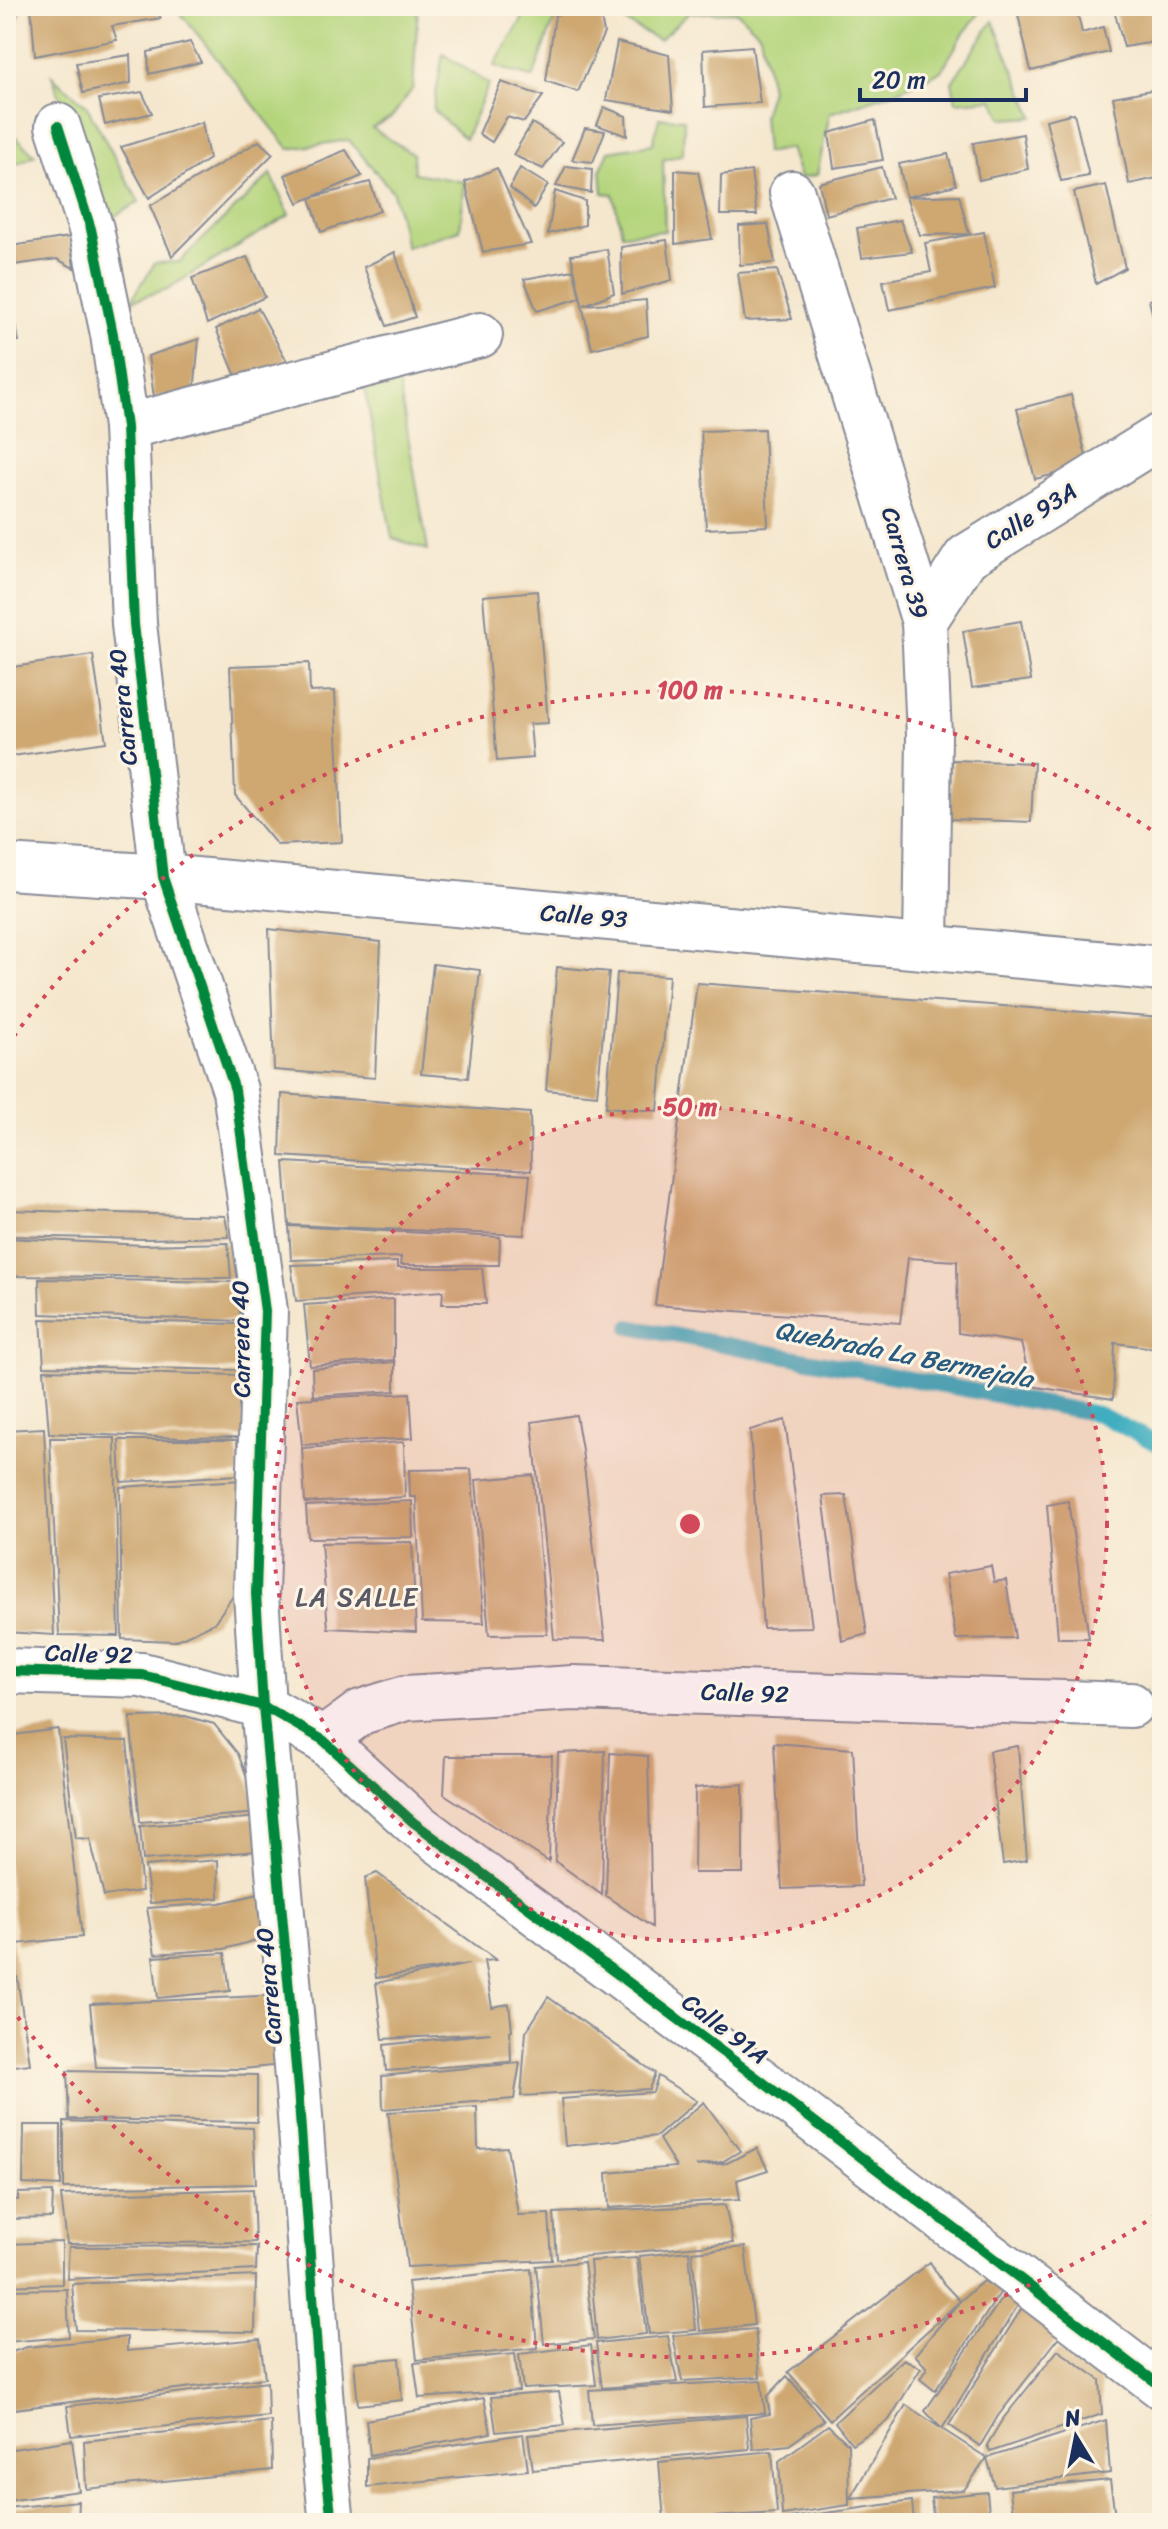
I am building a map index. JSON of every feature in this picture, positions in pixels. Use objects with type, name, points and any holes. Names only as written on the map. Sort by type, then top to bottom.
[{"type":"street","name":"Carrera 40","points":[[58,126],[91,229],[113,334],[126,427],[134,624],[163,877],[235,1090],[265,1311],[256,1594],[263,1706],[298,2089],[323,2444],[332,2523]]},
{"type":"street","name":"Carrera 39","points":[[792,193],[924,622],[929,736],[926,947]]},
{"type":"street","points":[[126,427],[480,335]]},
{"type":"street","name":"Calle 93A","points":[[924,622],[966,557],[1162,435]]},
{"type":"street","name":"Calle 93","points":[[6,867],[163,877],[1162,969]]},
{"type":"street","name":"Calle 92","points":[[6,1671],[142,1675],[263,1706]]},
{"type":"street","name":"Calle 92","points":[[323,1740],[361,1712],[406,1698],[573,1688],[1131,1705]]},
{"type":"street","name":"Calle 91A","points":[[263,1706],[323,1740],[413,1822],[760,2080],[1162,2387]]},
{"type":"green space","points":[[6,6],[22,6],[6,54]]},
{"type":"green space","points":[[175,6],[418,6],[413,88],[392,117],[372,128],[413,154],[414,173],[465,182],[460,230],[406,247],[393,192],[349,140],[289,149]]},
{"type":"green space","points":[[530,6],[559,6],[533,78],[494,66]]},
{"type":"green space","points":[[625,6],[985,6],[941,71],[900,90],[830,113],[817,175],[800,178],[790,148],[766,153],[763,115],[771,89],[760,34],[737,12],[689,13],[659,40],[612,15]]},
{"type":"green space","points":[[993,21],[1034,117],[1003,119],[993,99],[956,102],[952,82]]},
{"type":"green space","points":[[443,54],[489,84],[465,139],[433,110]]},
{"type":"green space","points":[[52,76],[86,105],[139,202],[106,221]]},
{"type":"green space","points":[[659,118],[684,119],[683,154],[663,160],[665,231],[622,234],[613,194],[603,193],[601,169],[609,151],[653,144]]},
{"type":"green space","points":[[16,137],[35,155],[6,169],[6,143]]},
{"type":"green space","points":[[271,174],[289,215],[167,289],[131,301],[155,263],[179,262]]},
{"type":"green space","points":[[362,373],[397,374],[428,550],[392,538]]},
{"type":"building","points":[[31,6],[152,6],[161,18],[112,26],[117,40],[35,56]]},
{"type":"building","points":[[599,6],[604,33],[578,92],[546,81],[555,15]]},
{"type":"building","points":[[1016,6],[1076,6],[1082,33],[1103,27],[1109,52],[1031,71]]},
{"type":"building","points":[[1113,6],[1157,6],[1162,16],[1162,36],[1148,43],[1124,47]]},
{"type":"building","points":[[190,42],[201,62],[149,74],[148,52]]},
{"type":"building","points":[[617,42],[669,55],[673,110],[606,100]]},
{"type":"building","points":[[752,46],[760,103],[705,107],[703,50]]},
{"type":"building","points":[[130,55],[131,83],[83,93],[76,63]]},
{"type":"building","points":[[501,82],[543,96],[524,122],[507,117],[492,142],[479,134]]},
{"type":"building","points":[[1162,88],[1162,177],[1129,184],[1113,97]]},
{"type":"building","points":[[142,92],[152,113],[105,125],[99,99]]},
{"type":"building","points":[[604,107],[626,116],[627,136],[597,125]]},
{"type":"building","points":[[1074,113],[1089,176],[1061,181],[1046,120]]},
{"type":"building","points":[[875,120],[883,160],[834,168],[829,133]]},
{"type":"building","points":[[202,122],[209,159],[149,198],[121,147]]},
{"type":"building","points":[[532,123],[562,142],[543,169],[513,155]]},
{"type":"building","points":[[585,128],[605,131],[593,162],[572,160]]},
{"type":"building","points":[[1023,134],[1028,169],[979,180],[973,143]]},
{"type":"building","points":[[259,141],[273,154],[172,256],[150,206]]},
{"type":"building","points":[[346,150],[362,176],[298,203],[285,175]]},
{"type":"building","points":[[948,154],[956,185],[906,197],[899,164]]},
{"type":"building","points":[[566,166],[592,169],[591,193],[556,186]]},
{"type":"building","points":[[882,167],[891,198],[826,215],[819,183]]},
{"type":"building","points":[[497,168],[531,244],[483,252],[465,182]]},
{"type":"building","points":[[520,168],[548,185],[534,208],[510,188]]},
{"type":"building","points":[[675,170],[698,172],[712,239],[675,244]]},
{"type":"building","points":[[751,171],[757,215],[720,215],[721,175]]},
{"type":"building","points":[[370,182],[380,211],[321,232],[310,198]]},
{"type":"building","points":[[1106,185],[1125,268],[1096,284],[1074,192]]},
{"type":"building","points":[[555,191],[585,201],[585,225],[548,234]]},
{"type":"building","points":[[959,195],[969,234],[920,235],[906,197]]},
{"type":"building","points":[[900,220],[912,252],[862,258],[857,228]]},
{"type":"building","points":[[768,224],[775,263],[740,265],[739,226]]},
{"type":"building","points":[[984,232],[995,288],[889,310],[883,281],[931,272],[925,243]]},
{"type":"building","points":[[70,237],[74,268],[57,259],[13,265],[11,246]]},
{"type":"building","points":[[667,240],[672,280],[622,294],[621,247]]},
{"type":"building","points":[[607,249],[614,293],[584,305],[646,300],[648,336],[592,349],[571,255]]},
{"type":"building","points":[[395,252],[415,317],[387,326],[364,267]]},
{"type":"building","points":[[247,257],[265,297],[207,324],[192,278]]},
{"type":"building","points":[[574,270],[580,298],[537,311],[524,279]]},
{"type":"building","points":[[777,270],[792,319],[745,321],[738,273]]},
{"type":"building","points":[[6,274],[19,341],[6,343]]},
{"type":"building","points":[[1162,297],[1162,349],[1161,349],[1149,300]]},
{"type":"building","points":[[258,308],[287,361],[238,381],[216,329]]},
{"type":"building","points":[[199,339],[194,393],[154,397],[148,356]]},
{"type":"building","points":[[1071,395],[1087,460],[1084,467],[1035,479],[1017,409]]},
{"type":"building","points":[[764,429],[768,526],[706,529],[701,431]]},
{"type":"building","points":[[537,591],[548,723],[530,724],[533,758],[497,761],[483,596]]},
{"type":"building","points":[[1021,621],[1031,680],[972,688],[963,631]]},
{"type":"building","points":[[93,655],[106,742],[6,757],[6,668]]},
{"type":"building","points":[[309,663],[310,692],[335,691],[342,842],[277,845],[235,795],[230,666]]},
{"type":"building","points":[[952,760],[1034,763],[1031,822],[950,819]]},
{"type":"building","points":[[269,929],[381,942],[375,1078],[274,1070]]},
{"type":"building","points":[[433,964],[480,970],[468,1078],[421,1074]]},
{"type":"building","points":[[557,967],[609,972],[597,1095],[546,1090]]},
{"type":"building","points":[[617,973],[669,976],[658,1111],[606,1107]]},
{"type":"building","points":[[697,983],[1162,1018],[1162,1349],[1115,1343],[1113,1399],[1031,1386],[1021,1343],[958,1333],[957,1261],[908,1258],[900,1323],[655,1305]]},
{"type":"building","points":[[282,1094],[530,1113],[531,1171],[280,1156]]},
{"type":"building","points":[[284,1162],[530,1175],[524,1235],[289,1225]]},
{"type":"building","points":[[6,1210],[225,1216],[229,1237],[6,1236]]},
{"type":"building","points":[[289,1226],[500,1237],[499,1265],[400,1265],[401,1257],[291,1260]]},
{"type":"building","points":[[6,1238],[143,1245],[228,1243],[231,1278],[6,1276]]},
{"type":"building","points":[[397,1262],[397,1268],[482,1268],[486,1304],[442,1304],[443,1291],[296,1301],[291,1265]]},
{"type":"building","points":[[39,1279],[236,1282],[241,1321],[40,1314]]},
{"type":"building","points":[[394,1299],[394,1360],[310,1366],[304,1305]]},
{"type":"building","points":[[41,1319],[239,1324],[239,1370],[44,1366]]},
{"type":"building","points":[[395,1362],[395,1391],[313,1396],[312,1369]]},
{"type":"building","points":[[44,1370],[241,1375],[245,1437],[49,1433]]},
{"type":"building","points":[[410,1393],[413,1438],[302,1445],[297,1399]]},
{"type":"building","points":[[576,1415],[605,1640],[554,1639],[532,1422]]},
{"type":"building","points":[[785,1420],[812,1627],[763,1628],[750,1430]]},
{"type":"building","points":[[44,1428],[54,1635],[6,1632],[6,1430]]},
{"type":"building","points":[[50,1438],[115,1438],[119,1636],[59,1635]]},
{"type":"building","points":[[119,1440],[237,1440],[239,1475],[121,1482]]},
{"type":"building","points":[[404,1442],[405,1497],[305,1503],[302,1448]]},
{"type":"building","points":[[471,1469],[484,1623],[422,1622],[416,1497],[410,1497],[409,1470]]},
{"type":"building","points":[[533,1475],[547,1634],[489,1635],[476,1480]]},
{"type":"building","points":[[243,1480],[248,1575],[214,1623],[175,1641],[122,1639],[120,1487]]},
{"type":"building","points":[[846,1495],[867,1634],[842,1641],[823,1496]]},
{"type":"building","points":[[412,1501],[413,1537],[308,1538],[306,1506]]},
{"type":"building","points":[[1068,1501],[1089,1638],[1058,1638],[1047,1505]]},
{"type":"building","points":[[412,1542],[416,1632],[328,1628],[321,1543]]},
{"type":"building","points":[[991,1566],[994,1582],[1006,1580],[1015,1638],[956,1639],[945,1574]]},
{"type":"building","points":[[185,1716],[214,1724],[238,1754],[261,1813],[140,1822],[130,1717]]},
{"type":"building","points":[[58,1729],[82,1937],[17,1944],[6,1857],[6,1736]]},
{"type":"building","points":[[63,1739],[127,1741],[142,1891],[104,1896],[90,1839],[76,1838]]},
{"type":"building","points":[[774,1743],[853,1749],[861,1886],[782,1889]]},
{"type":"building","points":[[1018,1746],[1027,1860],[1003,1864],[989,1751]]},
{"type":"building","points":[[605,1751],[602,1895],[555,1861],[558,1753]]},
{"type":"building","points":[[610,1753],[648,1756],[652,1927],[606,1896]]},
{"type":"building","points":[[446,1756],[552,1756],[549,1862],[444,1794]]},
{"type":"building","points":[[743,1784],[743,1873],[694,1873],[695,1788]]},
{"type":"building","points":[[261,1817],[270,1850],[143,1860],[140,1826]]},
{"type":"building","points":[[218,1860],[219,1898],[150,1903],[145,1866]]},
{"type":"building","points":[[377,1873],[496,1960],[484,1961],[492,2007],[509,2004],[511,2062],[386,2071],[384,2045],[491,2033],[383,2039],[376,1983],[469,1964],[376,1978],[365,1878]]},
{"type":"building","points":[[272,1891],[280,1934],[224,1949],[155,1954],[147,1908],[220,1903]]},
{"type":"building","points":[[6,1901],[30,2064],[6,2067]]},
{"type":"building","points":[[225,1953],[230,1991],[158,1998],[153,1957]]},
{"type":"building","points":[[280,1995],[281,2065],[242,2069],[96,2067],[90,2004]]},
{"type":"building","points":[[548,1997],[655,2073],[649,2089],[521,2096],[526,2032]]},
{"type":"building","points":[[520,2063],[514,2099],[383,2109],[382,2076]]},
{"type":"building","points":[[67,2071],[257,2075],[257,2122],[69,2119]]},
{"type":"building","points":[[658,2076],[697,2101],[657,2136],[565,2146],[561,2099],[653,2092]]},
{"type":"building","points":[[704,2102],[740,2151],[722,2162],[696,2166],[727,2163],[757,2148],[768,2170],[737,2180],[740,2199],[609,2208],[607,2173],[676,2167],[659,2139]]},
{"type":"building","points":[[477,2107],[478,2149],[507,2147],[518,2215],[549,2214],[552,2260],[407,2267],[388,2112]]},
{"type":"building","points":[[64,2121],[253,2128],[256,2184],[64,2188]]},
{"type":"building","points":[[24,2125],[61,2125],[61,2186],[23,2184]]},
{"type":"building","points":[[253,2189],[255,2242],[67,2244],[61,2195]]},
{"type":"building","points":[[53,2192],[52,2218],[6,2219],[6,2199],[18,2200],[18,2193]]},
{"type":"building","points":[[725,2205],[733,2243],[557,2259],[554,2213]]},
{"type":"building","points":[[62,2242],[62,2284],[6,2286],[6,2244]]},
{"type":"building","points":[[257,2246],[256,2270],[67,2279],[69,2247]]},
{"type":"building","points":[[745,2247],[754,2325],[700,2331],[692,2252]]},
{"type":"building","points":[[689,2251],[696,2330],[649,2334],[639,2256]]},
{"type":"building","points":[[637,2258],[646,2334],[597,2340],[590,2261]]},
{"type":"building","points":[[584,2262],[594,2339],[544,2344],[536,2266]]},
{"type":"building","points":[[930,2262],[943,2283],[960,2301],[830,2420],[788,2372]]},
{"type":"building","points":[[531,2269],[537,2348],[417,2360],[408,2282]]},
{"type":"building","points":[[256,2276],[255,2332],[76,2330],[72,2284]]},
{"type":"building","points":[[983,2281],[1002,2290],[935,2391],[920,2379],[927,2368],[915,2355],[960,2301]]},
{"type":"building","points":[[67,2289],[69,2337],[6,2342],[6,2290]]},
{"type":"building","points":[[1004,2295],[1018,2305],[942,2429],[925,2411]]},
{"type":"building","points":[[1025,2303],[1061,2335],[998,2416],[980,2446],[949,2425]]},
{"type":"building","points":[[755,2329],[760,2377],[682,2381],[673,2336]]},
{"type":"building","points":[[668,2336],[677,2382],[602,2388],[596,2343]]},
{"type":"building","points":[[127,2337],[127,2351],[260,2339],[265,2378],[6,2410],[6,2354],[27,2347]]},
{"type":"building","points":[[591,2345],[596,2385],[523,2389],[519,2354]]},
{"type":"building","points":[[1058,2350],[1100,2380],[1102,2414],[990,2452],[987,2445],[1002,2420]]},
{"type":"building","points":[[515,2354],[519,2391],[419,2398],[414,2363]]},
{"type":"building","points":[[399,2358],[402,2400],[358,2405],[354,2362]]},
{"type":"building","points":[[904,2359],[921,2368],[889,2420],[852,2444],[835,2422]]},
{"type":"building","points":[[787,2376],[824,2420],[789,2445],[753,2449],[750,2418],[770,2414],[767,2397]]},
{"type":"building","points":[[761,2380],[765,2413],[592,2425],[589,2390]]},
{"type":"building","points":[[267,2382],[268,2416],[71,2436],[67,2406]]},
{"type":"building","points":[[559,2392],[565,2425],[496,2432],[491,2397]]},
{"type":"building","points":[[484,2398],[491,2433],[370,2455],[366,2420]]},
{"type":"building","points":[[906,2405],[987,2458],[964,2490],[850,2498]]},
{"type":"building","points":[[746,2416],[749,2449],[533,2470],[528,2435]]},
{"type":"building","points":[[1106,2420],[1110,2473],[995,2487],[987,2458]]},
{"type":"building","points":[[271,2421],[272,2470],[86,2489],[84,2441]]},
{"type":"building","points":[[828,2425],[848,2444],[849,2505],[782,2515],[779,2461]]},
{"type":"building","points":[[523,2434],[528,2470],[367,2487],[367,2458]]},
{"type":"building","points":[[72,2440],[79,2491],[6,2501],[6,2450]]},
{"type":"building","points":[[772,2451],[777,2513],[664,2520],[659,2462]]},
{"type":"building","points":[[1110,2480],[1116,2523],[1014,2523],[1010,2490]]},
{"type":"building","points":[[987,2492],[990,2523],[934,2523],[931,2498]]},
{"type":"building","points":[[78,2501],[77,2523],[6,2523],[6,2508]]},
{"type":"building","points":[[912,2501],[914,2523],[789,2523],[789,2518]]},
{"type":"building","points":[[757,2519],[757,2523],[734,2523],[734,2521]]},
{"type":"waterway","name":"Quebrada La Bermejala","points":[[630,1327],[1098,1414],[1162,1446]]},
{"type":"cycle path","points":[[58,126],[91,229],[113,334],[126,427],[134,624],[163,877],[235,1090],[265,1311],[256,1594],[332,2523]]},
{"type":"cycle path","points":[[6,1671],[142,1675],[263,1706],[323,1740],[413,1822],[760,2080],[1162,2387]]},
{"type":"district","name":"LA SALLE","points":[[357,1597]]}]
